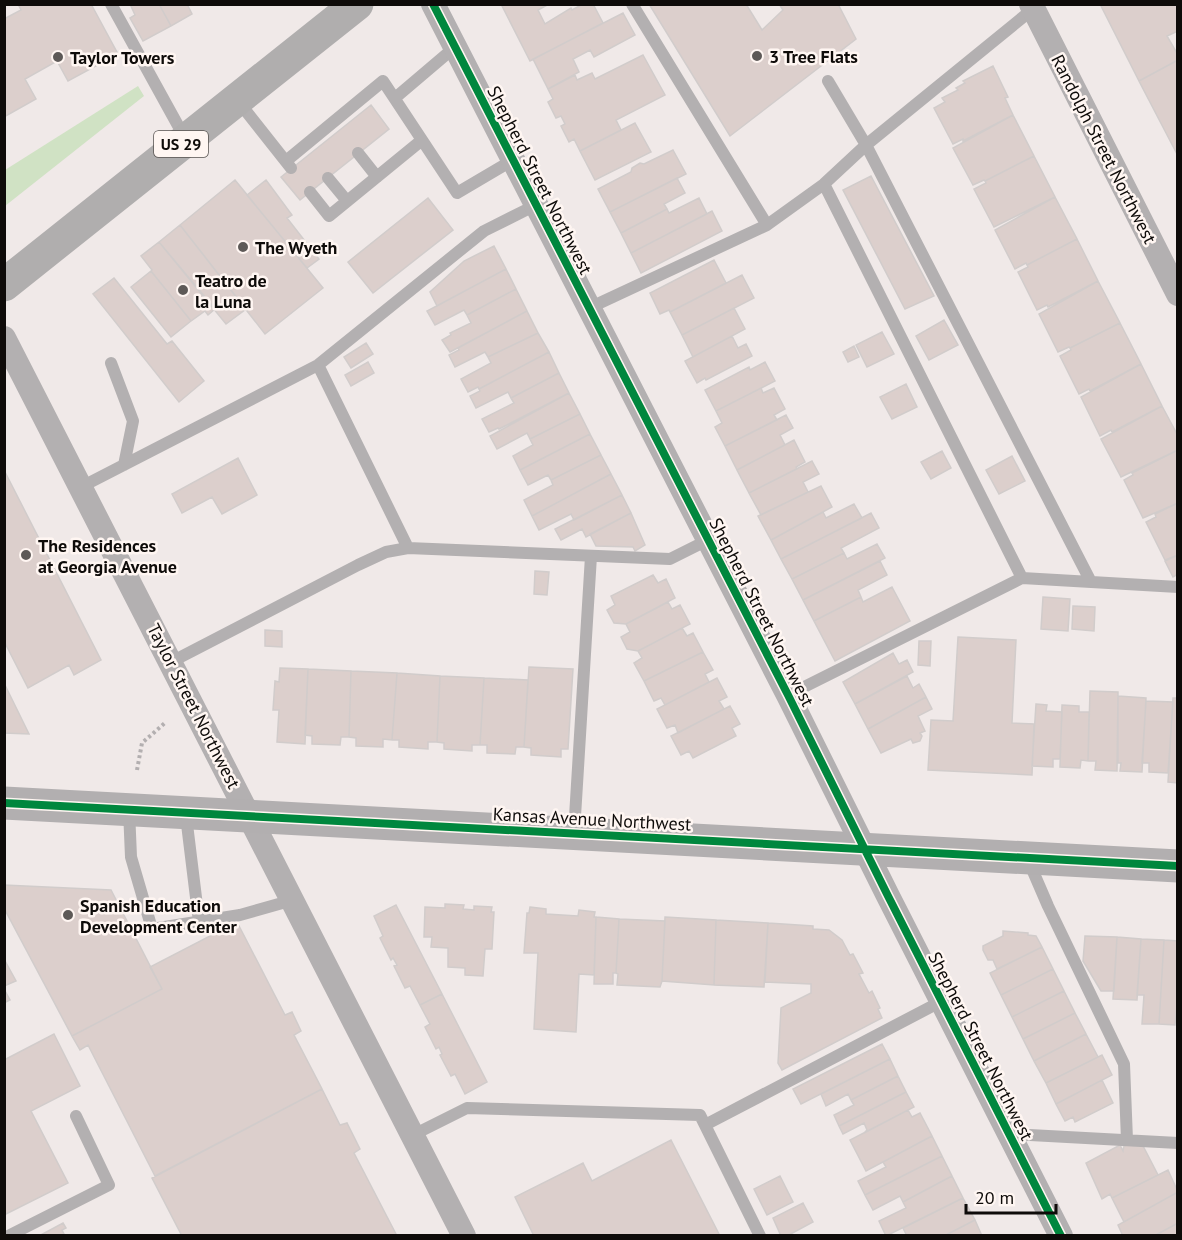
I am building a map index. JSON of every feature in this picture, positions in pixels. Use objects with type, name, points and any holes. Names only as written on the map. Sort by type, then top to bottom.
[{"type":"highway","name":"US 29","points":[[4,285],[357,4]]},
{"type":"street","name":"Shepherd Street Northwest","points":[[433,4],[788,695],[1061,1236]]},
{"type":"street","name":"Randolph Street Northwest","points":[[1032,7],[1178,294]]},
{"type":"street","name":"Taylor Street Northwest","points":[[4,338],[464,1236]]},
{"type":"street","name":"Kansas Avenue Northwest","points":[[4,803],[1178,866]]},
{"type":"lane","points":[[111,4],[186,140]]},
{"type":"lane","points":[[632,4],[767,225]]},
{"type":"lane","points":[[589,308],[767,225],[824,184],[866,145],[1032,7]]},
{"type":"lane","points":[[394,98],[455,48]]},
{"type":"lane","points":[[238,100],[289,165],[336,126],[383,81],[457,193],[513,160]]},
{"type":"lane","points":[[828,81],[866,145],[1091,582]]},
{"type":"lane","points":[[310,192],[329,216],[422,140]]},
{"type":"lane","points":[[358,153],[377,177]]},
{"type":"lane","points":[[328,178],[347,201]]},
{"type":"lane","points":[[824,184],[1022,578]]},
{"type":"lane","points":[[81,487],[318,365],[484,231],[536,205]]},
{"type":"lane","points":[[111,363],[134,421],[124,465]]},
{"type":"lane","points":[[318,365],[408,548]]},
{"type":"lane","points":[[171,662],[386,552],[408,548],[670,559],[708,540]]},
{"type":"lane","points":[[574,833],[591,556]]},
{"type":"lane","points":[[788,695],[1022,578],[1178,587]]},
{"type":"lane","points":[[129,809],[130,857],[152,929],[240,915],[293,900]]},
{"type":"lane","points":[[185,812],[199,922]]},
{"type":"lane","points":[[1027,858],[1124,1064],[1126,1140]]},
{"type":"lane","points":[[705,1125],[942,1001]]},
{"type":"lane","points":[[413,1136],[467,1108],[700,1115],[760,1236]]},
{"type":"lane","points":[[8,1236],[110,1185],[76,1116]]},
{"type":"lane","points":[[1010,1134],[1178,1143]]},
{"type":"path","points":[[137,770],[142,743],[166,722]]},
{"type":"green space","points":[[138,86],[144,96],[5,206],[5,170]]},
{"type":"building","name":"Taylor Towers","points":[[18,4],[91,4],[118,54],[68,81],[57,61],[25,79],[36,99],[4,117],[4,19],[21,10]]},
{"type":"building","points":[[130,4],[159,4],[171,26],[143,41],[130,18],[135,15]]},
{"type":"building","points":[[159,4],[187,4],[192,14],[171,26]]},
{"type":"building","points":[[501,4],[549,4],[538,10],[545,24],[571,8],[572,10],[583,4],[593,4],[603,23],[530,61]]},
{"type":"building","name":"3 Tree Flats","points":[[649,4],[746,4],[762,30],[783,10],[779,4],[838,4],[856,39],[730,136]]},
{"type":"building","points":[[1100,4],[1178,4],[1178,31],[1167,36],[1178,55],[1178,60],[1139,81]]},
{"type":"building","points":[[623,13],[635,35],[594,57],[590,50],[573,59],[579,72],[548,89],[533,59]]},
{"type":"building","points":[[643,55],[665,95],[616,120],[621,130],[580,151],[574,139],[569,142],[561,126],[565,124],[561,116],[556,118],[548,102],[553,99],[548,89],[575,75],[577,80],[592,73],[595,79]]},
{"type":"building","points":[[1178,60],[1178,156],[1139,81]]},
{"type":"building","points":[[993,66],[1008,97],[1005,98],[1013,115],[953,144],[934,108],[945,102],[942,98],[958,90],[956,88],[965,83],[963,81]]},
{"type":"building","points":[[371,105],[389,129],[300,200],[281,177]]},
{"type":"building","points":[[1013,115],[1034,156],[973,185],[953,148]]},
{"type":"building","points":[[635,123],[651,152],[595,180],[580,151]]},
{"type":"building","points":[[673,150],[686,174],[610,212],[598,189],[631,172],[632,168],[640,163],[644,164]]},
{"type":"building","points":[[1034,156],[1055,197],[994,227],[974,189]]},
{"type":"building","points":[[871,176],[934,296],[905,309],[843,190]]},
{"type":"building","points":[[677,178],[685,193],[664,204],[667,209],[621,233],[610,212]]},
{"type":"building","name":"The Wyeth","points":[[235,180],[323,288],[265,334],[180,225]]},
{"type":"building","points":[[266,180],[292,215],[287,218],[319,259],[307,268],[247,195]]},
{"type":"building","points":[[1055,197],[1077,239],[1015,269],[995,230]]},
{"type":"building","points":[[428,198],[453,230],[373,293],[348,262]]},
{"type":"building","points":[[699,198],[707,214],[631,253],[621,233],[667,209],[669,213]]},
{"type":"building","points":[[712,211],[722,231],[641,273],[631,253]]},
{"type":"building","points":[[180,225],[246,309],[226,324],[159,242]]},
{"type":"building","points":[[1077,239],[1098,281],[1048,307],[1047,305],[1037,310],[1018,272]]},
{"type":"building","name":"Teatro de la Luna","points":[[159,242],[215,309],[208,315],[205,311],[191,321],[151,271],[141,256]]},
{"type":"building","points":[[494,246],[506,269],[437,306],[430,292],[464,261]]},
{"type":"building","points":[[714,260],[726,283],[670,312],[669,310],[660,314],[650,293]]},
{"type":"building","points":[[506,269],[516,289],[467,315],[464,310],[435,325],[427,311]]},
{"type":"building","points":[[151,271],[191,321],[171,337],[131,287]]},
{"type":"building","points":[[742,275],[754,298],[682,335],[670,312]]},
{"type":"building","points":[[114,278],[167,344],[172,341],[204,381],[179,402],[93,294]]},
{"type":"building","points":[[1098,281],[1120,323],[1058,352],[1039,314]]},
{"type":"building","points":[[516,289],[527,311],[450,352],[442,340],[451,335],[450,333],[471,323],[467,315]]},
{"type":"building","points":[[734,308],[745,329],[693,357],[682,335]]},
{"type":"building","points":[[527,311],[538,333],[488,357],[485,352],[455,367],[449,355],[459,350],[458,348]]},
{"type":"building","points":[[944,320],[958,345],[929,360],[916,336]]},
{"type":"building","points":[[1120,323],[1141,364],[1090,391],[1089,389],[1079,394],[1060,356],[1071,350],[1070,348]]},
{"type":"building","points":[[882,332],[894,354],[867,367],[856,345]]},
{"type":"building","points":[[538,333],[549,352],[479,389],[478,387],[468,392],[461,379],[491,363],[488,357]]},
{"type":"building","points":[[732,336],[738,348],[746,344],[752,356],[697,383],[685,361]]},
{"type":"building","points":[[366,343],[373,354],[351,368],[344,357]]},
{"type":"building","points":[[854,346],[859,357],[848,362],[843,352]]},
{"type":"building","points":[[549,352],[559,373],[511,398],[508,392],[476,408],[470,396],[480,391],[479,389]]},
{"type":"building","points":[[368,362],[374,373],[351,386],[345,375]]},
{"type":"building","points":[[765,362],[775,381],[716,411],[705,390],[749,367],[750,370]]},
{"type":"building","points":[[1141,364],[1162,406],[1100,436],[1081,397]]},
{"type":"building","points":[[559,373],[569,393],[489,432],[482,419],[514,403],[511,398]]},
{"type":"building","points":[[906,384],[917,407],[892,419],[880,397]]},
{"type":"building","points":[[761,388],[763,393],[774,388],[785,409],[774,415],[777,420],[725,446],[715,427],[722,423],[716,411]]},
{"type":"building","points":[[569,393],[580,414],[530,439],[527,433],[497,449],[490,436]]},
{"type":"building","points":[[1162,406],[1178,436],[1178,450],[1121,477],[1101,439]]},
{"type":"building","points":[[580,414],[590,434],[520,470],[513,456],[533,445],[530,439]]},
{"type":"building","points":[[786,415],[793,428],[780,435],[785,445],[737,470],[725,446]]},
{"type":"building","points":[[590,434],[601,455],[551,480],[548,475],[528,485],[520,470]]},
{"type":"building","points":[[794,440],[805,462],[796,467],[797,469],[749,493],[737,470]]},
{"type":"building","points":[[1178,450],[1178,503],[1143,518],[1124,480],[1133,475],[1132,473]]},
{"type":"building","points":[[942,451],[951,468],[931,479],[921,462]]},
{"type":"building","points":[[601,455],[611,474],[532,516],[524,500],[553,485],[551,480]]},
{"type":"building","points":[[1012,456],[1025,481],[999,494],[986,470]]},
{"type":"building","points":[[238,458],[257,495],[222,514],[212,497],[182,513],[172,494]]},
{"type":"building","points":[[812,461],[819,474],[803,482],[808,492],[761,515],[749,493]]},
{"type":"building","name":"The Residences at Georgia Avenue","points":[[4,470],[101,660],[74,675],[69,665],[28,688],[4,641]]},
{"type":"building","points":[[611,474],[622,495],[574,520],[571,514],[539,530],[532,516]]},
{"type":"building","points":[[821,486],[832,507],[771,540],[758,516]]},
{"type":"building","points":[[622,495],[631,513],[586,537],[582,529],[561,540],[555,529]]},
{"type":"building","points":[[1178,503],[1178,555],[1165,560],[1146,522],[1156,517],[1155,514]]},
{"type":"building","points":[[854,504],[862,518],[781,559],[771,540],[823,512],[826,518]]},
{"type":"building","points":[[631,513],[645,545],[635,551],[633,547],[596,546],[590,534]]},
{"type":"building","points":[[871,513],[879,528],[841,548],[844,553],[792,579],[781,559]]},
{"type":"building","points":[[877,544],[885,558],[803,600],[792,579],[844,553],[847,559]]},
{"type":"building","points":[[1178,555],[1178,574],[1173,577],[1165,561]]},
{"type":"building","points":[[880,561],[887,575],[858,590],[861,597],[814,621],[803,600]]},
{"type":"building","points":[[535,571],[549,572],[547,595],[534,594]]},
{"type":"building","points":[[653,575],[658,583],[666,579],[675,598],[626,624],[614,623],[607,610],[615,605],[611,596]]},
{"type":"building","points":[[892,587],[910,621],[835,661],[814,621],[861,597],[863,602]]},
{"type":"building","points":[[1043,597],[1070,599],[1068,631],[1041,629]]},
{"type":"building","points":[[668,602],[672,609],[680,605],[690,624],[638,651],[627,649],[621,637],[630,632],[626,624]]},
{"type":"building","points":[[1073,606],[1095,607],[1094,631],[1072,629]]},
{"type":"building","points":[[682,628],[687,636],[693,633],[703,652],[644,681],[634,663],[642,658],[638,651]]},
{"type":"building","points":[[265,630],[282,631],[282,647],[265,646]]},
{"type":"building","points":[[958,637],[1016,640],[1012,723],[1034,724],[1032,775],[928,770],[931,720],[953,721]]},
{"type":"building","points":[[919,641],[931,641],[930,666],[918,665]]},
{"type":"building","points":[[703,652],[713,670],[705,674],[709,682],[665,705],[661,698],[654,701],[644,681]]},
{"type":"building","points":[[893,653],[899,664],[907,660],[913,672],[855,704],[843,682]]},
{"type":"building","points":[[529,667],[573,669],[568,749],[561,749],[561,757],[531,755],[531,748],[524,747]]},
{"type":"building","points":[[280,668],[308,669],[305,744],[277,742],[279,710],[273,710],[275,681],[279,682]]},
{"type":"building","points":[[308,669],[351,671],[349,737],[341,737],[340,745],[312,744],[312,736],[305,735]]},
{"type":"building","points":[[351,671],[397,673],[392,740],[383,739],[383,747],[356,746],[356,738],[349,737]]},
{"type":"building","points":[[397,673],[440,676],[437,742],[428,742],[428,749],[399,747],[399,740],[392,740]]},
{"type":"building","points":[[440,676],[484,678],[480,745],[472,745],[472,751],[444,749],[444,743],[437,742]]},
{"type":"building","points":[[907,676],[913,688],[919,684],[926,697],[868,729],[855,704]]},
{"type":"building","points":[[484,678],[528,680],[524,747],[516,747],[515,754],[487,753],[487,745],[480,745]]},
{"type":"building","points":[[717,678],[727,697],[719,701],[724,709],[678,733],[675,725],[667,728],[657,709]]},
{"type":"building","points":[[4,683],[29,734],[4,733]]},
{"type":"building","points":[[1090,691],[1118,692],[1117,771],[1095,770],[1096,761],[1088,761]]},
{"type":"building","points":[[1118,696],[1146,698],[1142,772],[1120,771]]},
{"type":"building","points":[[926,697],[932,709],[918,716],[925,731],[920,733],[922,736],[920,741],[913,743],[911,739],[881,753],[868,729]]},
{"type":"building","points":[[1173,698],[1178,698],[1178,783],[1168,782]]},
{"type":"building","points":[[1146,701],[1173,702],[1168,773],[1149,772],[1149,763],[1142,763]]},
{"type":"building","points":[[1036,704],[1047,705],[1046,711],[1062,712],[1060,759],[1053,759],[1053,767],[1032,766]]},
{"type":"building","points":[[1062,705],[1079,706],[1079,712],[1089,712],[1088,761],[1081,760],[1080,768],[1060,767]]},
{"type":"building","points":[[730,706],[740,724],[732,728],[736,736],[693,758],[689,751],[681,755],[671,736]]},
{"type":"building","points":[[4,885],[111,890],[162,989],[72,1036],[4,908]]},
{"type":"building","points":[[445,904],[464,905],[463,909],[474,910],[474,906],[492,907],[491,912],[494,912],[492,949],[485,949],[483,976],[465,975],[465,968],[448,967],[448,948],[431,947],[432,937],[424,937],[425,907],[445,908]]},
{"type":"building","points":[[396,905],[442,994],[420,1005],[410,986],[405,988],[394,966],[397,965],[393,958],[391,960],[380,938],[383,936],[374,916]]},
{"type":"building","points":[[530,907],[546,909],[546,914],[578,916],[579,910],[595,912],[594,975],[579,974],[576,1032],[534,1029],[538,953],[524,953],[527,913]]},
{"type":"building","points":[[596,917],[619,919],[616,973],[613,973],[613,984],[594,984]]},
{"type":"building","points":[[665,917],[716,920],[714,985],[662,981]]},
{"type":"building","points":[[619,919],[665,921],[660,987],[617,985]]},
{"type":"building","points":[[716,920],[768,923],[764,987],[714,985]]},
{"type":"building","points":[[237,922],[285,1015],[292,1012],[301,1031],[294,1035],[322,1089],[155,1176],[88,1045],[80,1050],[72,1036],[162,989],[150,967]]},
{"type":"building","points":[[768,923],[813,926],[813,929],[829,930],[842,940],[863,973],[859,974],[869,993],[872,991],[882,1018],[782,1070],[778,1063],[781,1008],[811,993],[811,984],[765,982]]},
{"type":"building","points":[[1003,931],[1036,936],[1042,947],[997,969],[993,960],[988,960],[983,946],[1003,936]]},
{"type":"building","points":[[1085,936],[1117,937],[1114,991],[1101,991],[1083,961]]},
{"type":"building","points":[[1117,937],[1141,939],[1137,1000],[1113,999]]},
{"type":"building","points":[[1141,939],[1164,940],[1159,1024],[1142,1024],[1144,995],[1137,995]]},
{"type":"building","points":[[1164,940],[1178,941],[1178,996],[1175,1025],[1159,1024]]},
{"type":"building","points":[[1042,947],[1053,969],[1001,995],[990,973]]},
{"type":"building","points":[[4,959],[16,981],[4,986]]},
{"type":"building","points":[[1053,969],[1064,991],[1012,1017],[1001,995]]},
{"type":"building","points":[[4,989],[10,1000],[4,1003]]},
{"type":"building","points":[[1064,991],[1075,1013],[1023,1039],[1012,1017]]},
{"type":"building","points":[[442,994],[487,1082],[465,1094],[455,1074],[451,1076],[440,1055],[442,1054],[439,1047],[436,1049],[425,1027],[430,1024],[420,1005]]},
{"type":"building","points":[[1075,1013],[1086,1034],[1034,1061],[1023,1039]]},
{"type":"building","points":[[54,1034],[80,1086],[31,1111],[68,1183],[4,1215],[4,1060]]},
{"type":"building","points":[[1086,1034],[1098,1057],[1046,1083],[1034,1061]]},
{"type":"building","points":[[882,1044],[890,1059],[801,1104],[793,1089]]},
{"type":"building","points":[[1102,1055],[1112,1075],[1056,1104],[1046,1083]]},
{"type":"building","points":[[890,1059],[898,1076],[851,1100],[848,1094],[826,1106],[821,1094]]},
{"type":"building","points":[[898,1076],[906,1092],[839,1126],[834,1115],[854,1105],[851,1100]]},
{"type":"building","points":[[1102,1080],[1113,1103],[1075,1122],[1073,1117],[1065,1121],[1056,1104]]},
{"type":"building","points":[[322,1089],[340,1125],[347,1123],[360,1149],[354,1153],[397,1236],[182,1236],[152,1178]]},
{"type":"building","points":[[906,1092],[914,1107],[864,1133],[867,1130],[864,1123],[843,1134],[839,1126]]},
{"type":"building","points":[[908,1110],[912,1117],[920,1113],[932,1136],[866,1171],[850,1140]]},
{"type":"building","points":[[932,1136],[942,1156],[865,1195],[858,1181],[886,1167],[883,1162]]},
{"type":"building","points":[[671,1140],[720,1236],[534,1236],[515,1197],[583,1163],[592,1181]]},
{"type":"building","points":[[1133,1142],[1141,1142],[1158,1175],[1112,1198],[1110,1194],[1102,1199],[1086,1163],[1120,1145],[1123,1151],[1124,1146]]},
{"type":"building","points":[[942,1156],[952,1176],[903,1202],[900,1196],[873,1210],[865,1195]]},
{"type":"building","points":[[1168,1170],[1178,1192],[1124,1222],[1112,1198]]},
{"type":"building","points":[[780,1176],[793,1202],[767,1215],[754,1189]]},
{"type":"building","points":[[952,1176],[963,1198],[886,1236],[879,1221],[906,1208],[903,1202]]},
{"type":"building","points":[[1178,1192],[1178,1223],[1154,1236],[1123,1236],[1118,1225]]},
{"type":"building","points":[[963,1198],[975,1220],[944,1236],[907,1236],[903,1228]]},
{"type":"building","points":[[803,1203],[813,1222],[787,1236],[781,1236],[773,1218]]},
{"type":"building","points":[[975,1220],[982,1236],[944,1236]]},
{"type":"building","points":[[63,1223],[66,1228],[62,1230],[65,1236],[39,1236]]},
{"type":"building","points":[[1178,1223],[1178,1236],[1154,1236]]},
{"type":"cycle path","points":[[433,4],[788,695],[1061,1236]]},
{"type":"cycle path","points":[[4,803],[1178,866]]},
{"type":"place","name":"3 Tree Flats","points":[[757,56]]},
{"type":"place","name":"Taylor Towers","points":[[58,57]]},
{"type":"place","name":"The Wyeth","points":[[243,247]]},
{"type":"place","name":"Teatro de la Luna","points":[[183,290]]},
{"type":"place","name":"The Residences at Georgia Avenue","points":[[26,555]]},
{"type":"place","name":"Spanish Education Development Center","points":[[68,915]]}]
